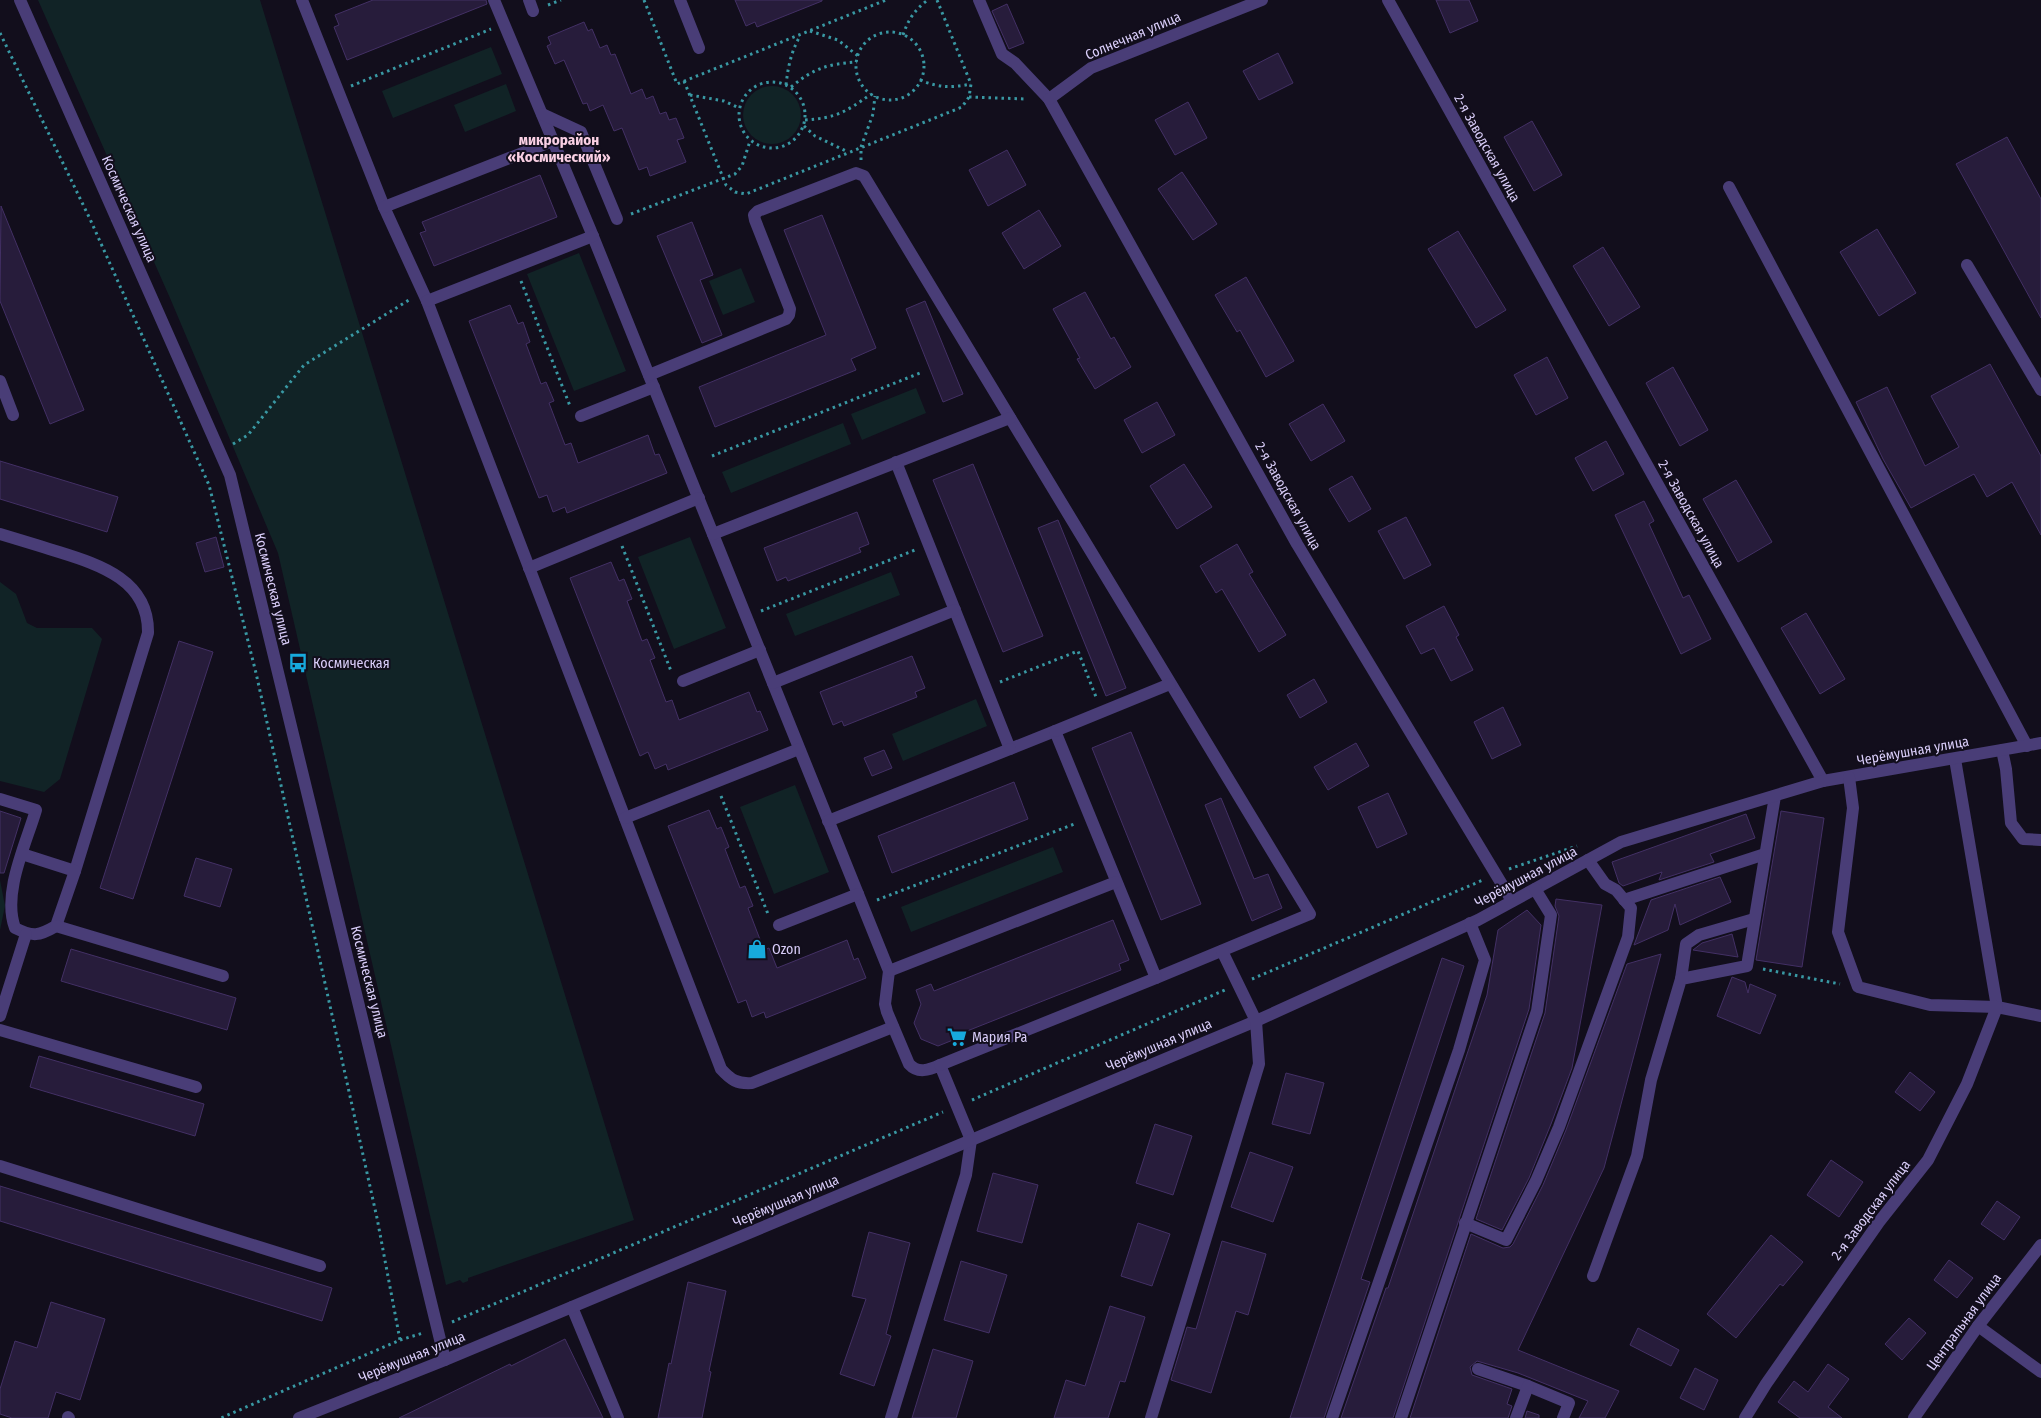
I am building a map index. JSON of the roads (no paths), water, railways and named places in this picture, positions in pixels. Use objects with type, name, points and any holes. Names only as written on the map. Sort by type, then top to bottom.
[{"type":"street","name":"Космическая улица","points":[[20,0],[230,475],[444,1360]]},
{"type":"street","points":[[494,0],[593,236],[889,971],[885,1004],[893,1027],[913,1069],[927,1070],[940,1065],[1310,914],[864,176],[856,173],[758,211],[754,215],[790,309],[786,319],[649,375]]},
{"type":"street","points":[[680,0],[699,48]]},
{"type":"street","name":"2-я Заводская улица","points":[[979,0],[1002,54],[1014,63],[1049,100],[1297,544],[1512,901]]},
{"type":"street","name":"2-я Заводская улица","points":[[1388,0],[1823,781]]},
{"type":"street","points":[[306,1],[338,91],[384,207],[425,296],[721,1069],[730,1079],[740,1084],[752,1083],[893,1027]]},
{"type":"street","name":"Солнечная улица","points":[[1049,100],[1091,68],[1256,1]]},
{"type":"street","points":[[542,114],[581,132],[617,219]]},
{"type":"street","points":[[384,207],[553,141]]},
{"type":"street","points":[[1728,187],[2027,746]]},
{"type":"street","points":[[425,296],[516,266],[593,236]]},
{"type":"street","points":[[1967,265],[2041,390]]},
{"type":"street","points":[[0,382],[13,415]]},
{"type":"street","points":[[581,416],[654,387]]},
{"type":"street","points":[[713,534],[1010,418]]},
{"type":"street","points":[[896,462],[1010,749]]},
{"type":"street","points":[[529,568],[699,498]]},
{"type":"street","points":[[0,534],[98,564],[133,589],[144,606],[148,620],[148,633],[75,871],[56,926],[41,934],[26,934],[16,928],[10,915],[13,885],[36,810],[0,799]]},
{"type":"street","points":[[773,682],[955,610]]},
{"type":"street","points":[[684,680],[760,650]]},
{"type":"street","points":[[828,820],[1170,684]]},
{"type":"street","points":[[1055,731],[1156,978]]},
{"type":"street","name":"Черёмушная улица","points":[[299,1418],[572,1307],[1256,1021],[1470,923],[1621,842],[1823,781],[2041,743]]},
{"type":"street","points":[[625,818],[799,749]]},
{"type":"street","points":[[2002,750],[2006,769],[2011,823],[2023,839],[2041,840]]},
{"type":"street","points":[[1955,759],[1997,1007]]},
{"type":"street","points":[[1849,777],[1854,808],[1838,932],[1858,987],[1930,1005],[1997,1007],[2041,1016]]},
{"type":"street","points":[[1681,979],[1747,966],[1775,796]]},
{"type":"street","points":[[22,854],[75,871]]},
{"type":"street","points":[[1624,900],[1765,854]]},
{"type":"street","points":[[1466,1223],[1506,1240],[1536,1181],[1559,1126],[1628,937],[1631,908],[1616,890],[1605,884],[1588,860]]},
{"type":"street","points":[[889,971],[1116,882]]},
{"type":"street","points":[[1401,1418],[1536,1011],[1551,915],[1535,889]]},
{"type":"street","points":[[780,925],[860,900]]},
{"type":"street","points":[[1593,1276],[1636,1156],[1651,1080],[1681,979],[1686,944],[1699,934],[1754,919]]},
{"type":"street","points":[[1332,1418],[1459,1050],[1485,960],[1470,923]]},
{"type":"street","points":[[56,926],[223,976]]},
{"type":"street","points":[[0,1016],[26,934]]},
{"type":"street","points":[[1151,1418],[1259,1064],[1256,1021],[1222,951]]},
{"type":"street","name":"2-я Заводская улица","points":[[1745,1418],[1766,1384],[1878,1222],[1928,1160],[1967,1084],[1997,1007]]},
{"type":"street","points":[[0,1030],[196,1087]]},
{"type":"street","points":[[891,1418],[966,1174],[971,1140],[940,1065]]},
{"type":"street","points":[[0,1166],[320,1266]]},
{"type":"street","name":"Центральная улица","points":[[1914,1418],[1978,1326],[2041,1245]]},
{"type":"street","points":[[572,1307],[618,1418]]},
{"type":"street","points":[[1978,1326],[2041,1372]]},
{"type":"street","points":[[1478,1369],[1528,1386],[1569,1403],[1563,1418]]},
{"type":"street","points":[[1516,1418],[1528,1386]]},
{"type":"place","name":"Космическая","points":[[298,663]]},
{"type":"place","name":"Ozon","points":[[757,949]]},
{"type":"place","name":"Мария Ра","points":[[957,1037]]},
{"type":"district","name":"микрорайон «Космический»","points":[[559,148]]}]
